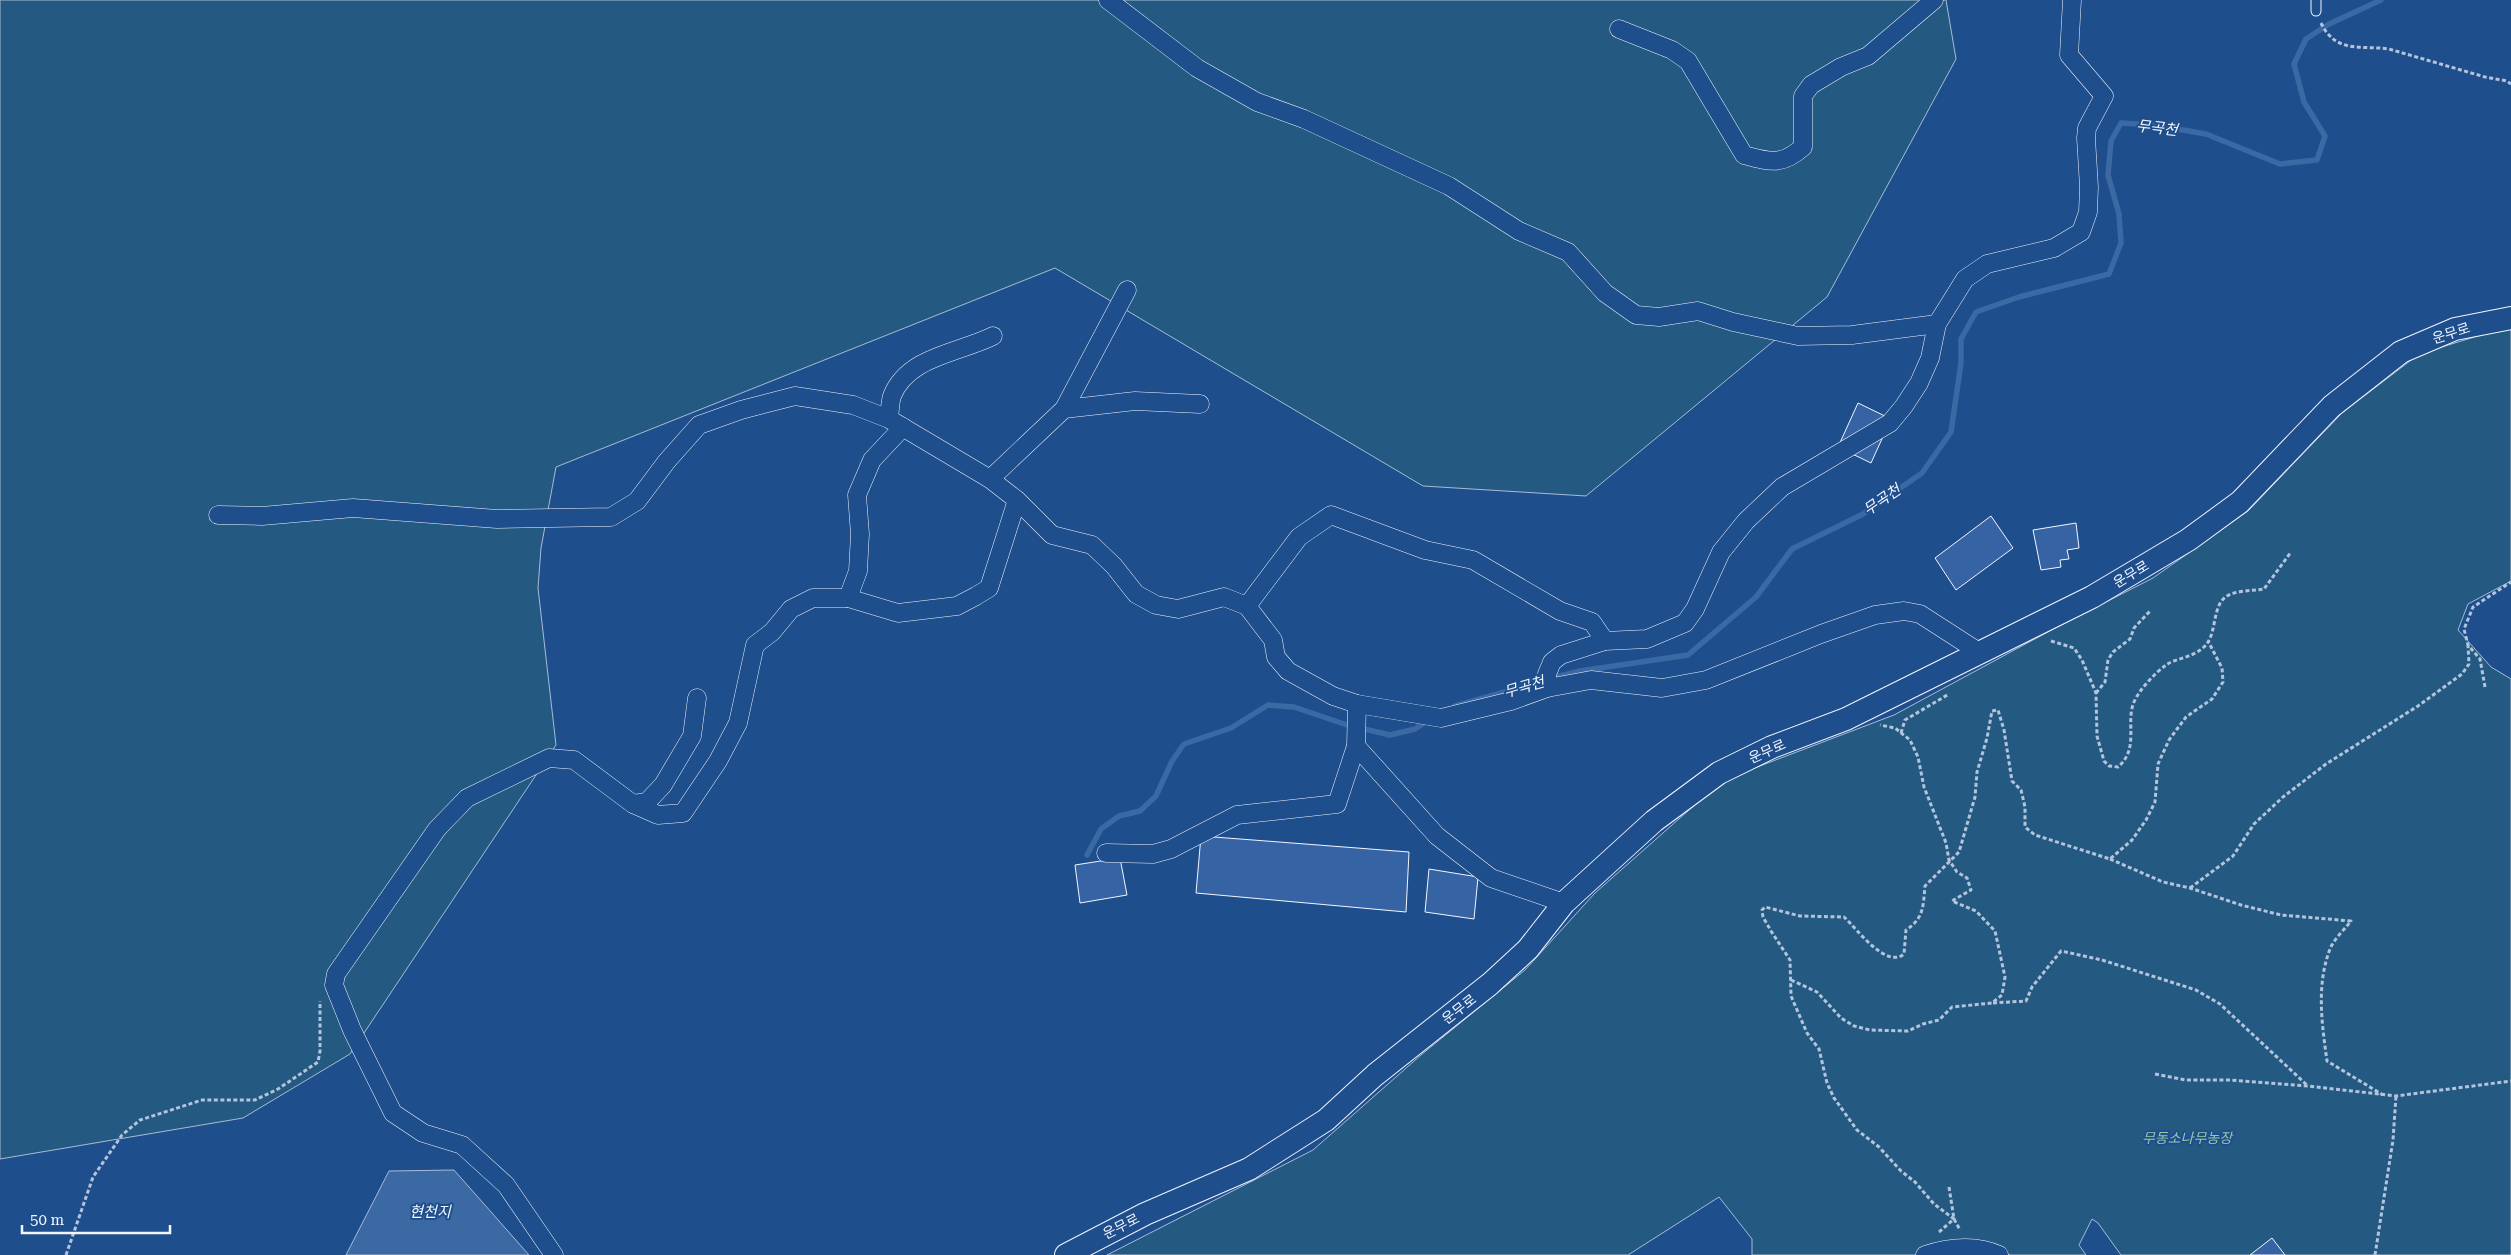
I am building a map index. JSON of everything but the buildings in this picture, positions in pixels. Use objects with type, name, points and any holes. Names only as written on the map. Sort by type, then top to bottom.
[{"type":"street","points":[[1108,0],[1197,68],[1257,102],[1304,118],[1449,186],[1518,231],[1568,252],[1605,293],[1636,315],[1659,317],[1698,311],[1733,322],[1798,336],[1852,335],[1937,324]]},
{"type":"street","points":[[1619,29],[1672,50],[1688,61],[1744,156],[1765,161],[1781,160],[1789,159],[1803,147],[1803,96],[1811,85],[1841,66],[1868,56],[1934,0]]},
{"type":"street","points":[[1547,681],[1552,662],[1561,655],[1605,641],[1647,639],[1686,623],[1721,552],[1746,521],[1782,487],[1890,422],[1919,383],[1930,358],[1937,324],[1965,279],[1987,264],[2054,248],[2081,232],[2088,212],[2090,187],[2087,128],[2104,96],[2069,55],[2072,0]]},
{"type":"street","points":[[990,479],[1064,410],[1127,290]]},
{"type":"street","name":"운무로","points":[[1066,1255],[1145,1214],[1248,1169],[1326,1120],[1375,1075],[1490,984],[1528,949],[1564,903],[1654,821],[1719,773],[1772,748],[1846,719],[2092,597],[2188,540],[2240,502],[2332,406],[2401,352],[2455,329],[2511,318]]},
{"type":"street","points":[[848,598],[858,571],[860,534],[857,495],[872,460],[896,423],[892,396],[907,373],[947,352],[993,336]]},
{"type":"street","points":[[218,515],[262,516],[353,508],[497,519],[612,517],[637,501],[667,461],[699,426],[741,410],[795,396],[853,405],[896,423],[945,454],[990,479],[1017,500],[1052,535],[1092,545],[1114,566],[1136,594],[1156,605],[1178,609],[1224,597],[1247,606],[1273,640],[1276,657],[1288,671],[1333,696],[1357,704],[1441,718],[1511,701],[1547,681],[1591,680],[1662,688],[1706,680],[1821,634],[1875,615],[1904,611],[1920,614],[1979,652]]},
{"type":"street","points":[[1064,410],[1136,401],[1200,404]]},
{"type":"street","points":[[554,1255],[506,1185],[462,1145],[423,1133],[393,1113],[352,1030],[334,985],[336,974],[436,828],[467,798],[549,758],[574,760],[633,804],[658,815],[683,813],[718,761],[738,723],[754,645],[772,632],[791,609],[814,598],[848,598],[898,613],[957,606],[989,588],[1017,500]]},
{"type":"street","points":[[1247,606],[1299,537],[1331,515],[1425,550],[1473,560],[1560,612],[1592,622],[1605,641]]},
{"type":"street","points":[[633,804],[647,802],[663,785],[692,736],[697,698]]},
{"type":"street","points":[[1106,853],[1153,854],[1171,849],[1237,815],[1337,804],[1356,746],[1357,704]]},
{"type":"street","points":[[1356,746],[1437,836],[1491,878],[1564,903]]},
{"type":"street","points":[[1925,1255],[1945,1248],[1993,1252]]},
{"type":"lane","points":[[2316,0],[2316,11]]},
{"type":"path","points":[[2327,36],[2341,45],[2357,48],[2374,47],[2389,49],[2485,77],[2507,81],[2511,84]]},
{"type":"path","points":[[2048,641],[2055,640],[2074,648],[2082,660],[2096,692],[2095,710],[2100,750],[2104,761],[2109,766],[2118,767],[2124,762],[2131,743],[2131,712],[2141,689],[2167,664],[2185,659],[2204,647],[2212,637],[2218,609],[2225,596],[2236,592],[2264,589],[2292,552]]},
{"type":"path","points":[[2190,888],[2233,856],[2254,824],[2326,764],[2418,706],[2462,674],[2469,664],[2468,646],[2464,629],[2473,607],[2511,582]]},
{"type":"path","points":[[2096,692],[2105,682],[2108,660],[2113,652],[2130,639],[2134,628],[2151,610]]},
{"type":"path","points":[[2110,859],[2132,840],[2146,820],[2155,802],[2158,764],[2169,740],[2186,717],[2212,699],[2223,682],[2222,668],[2208,641]]},
{"type":"path","points":[[2468,646],[2480,659],[2485,687]]},
{"type":"path","points":[[1901,733],[1905,720],[1951,692]]},
{"type":"path","points":[[1954,1220],[1934,1204],[1915,1182],[1896,1167],[1879,1147],[1858,1130],[1845,1115],[1827,1083],[1819,1048],[1807,1032],[1795,1008],[1791,996],[1790,960],[1763,917],[1762,910],[1765,907],[1800,916],[1844,917],[1883,954],[1892,959],[1899,958],[1904,954],[1906,930],[1917,923],[1923,909],[1925,886],[1959,852],[1974,798],[1992,712],[1998,710],[2004,730],[2012,781],[2021,790],[2025,807],[2025,827],[2035,835],[2110,859],[2163,882],[2190,888],[2281,916],[2351,921],[2330,948],[2323,973],[2321,1014],[2327,1061],[2382,1095]]},
{"type":"path","points":[[1846,719],[1895,728],[1910,740],[1918,757],[1924,787],[1946,843],[1949,860],[1957,872],[1967,878],[1971,890],[1952,901],[1976,911],[1995,930],[2005,977],[2002,995],[1992,1003]]},
{"type":"path","points":[[1791,980],[1817,992],[1841,1018],[1854,1026],[1870,1030],[1908,1031],[1923,1024],[1939,1020],[1952,1007],[2026,1001],[2032,987],[2061,951],[2102,960],[2196,990],[2220,1004],[2308,1086]]},
{"type":"path","points":[[66,1255],[92,1177],[122,1135],[140,1120],[202,1100],[255,1100],[303,1073],[318,1062],[320,1051],[321,986],[327,977],[336,974]]},
{"type":"path","points":[[2155,1074],[2186,1080],[2230,1080],[2308,1086],[2396,1096],[2511,1081]]},
{"type":"path","points":[[2374,1255],[2393,1140],[2396,1096]]},
{"type":"path","points":[[1948,1187],[1956,1226],[1993,1252]]},
{"type":"green space","points":[[0,0],[1946,0],[1956,59],[1827,297],[1586,496],[1423,486],[1055,268],[556,467],[541,548],[538,588],[556,745],[350,1054],[243,1118],[0,1159]]},
{"type":"green space","name":"무동소나무농장","points":[[2511,328],[2511,581],[2468,604],[2458,630],[2491,667],[2511,679],[2511,1255],[2121,1255],[2098,1223],[2092,1219],[2079,1245],[2086,1255],[2010,1255],[1989,1246],[1923,1255],[1752,1255],[1752,1239],[1719,1197],[1628,1255],[1107,1255],[1313,1150],[1421,1055],[1525,970],[1595,893],[1723,780],[1894,715],[2057,627],[2153,578],[2248,511],[2342,413],[2419,354],[2494,331]]},
{"type":"water","name":"현천지","points":[[454,1170],[529,1255],[346,1255],[389,1171]]},
{"type":"waterway","name":"무곡천","points":[[1549,679],[1580,671],[1688,655],[1756,597],[1792,549],[1863,514],[1922,473],[1951,432],[1961,363],[1961,339],[1976,312],[2019,297],[2109,274],[2121,243],[2119,214],[2108,175],[2111,141],[2121,123],[2154,125],[2206,134],[2280,164],[2317,160],[2325,136],[2304,102],[2294,64],[2306,39],[2329,24],[2381,0]]},
{"type":"waterway","name":"무곡천","points":[[1455,706],[1540,682]]},
{"type":"waterway","name":"무곡천","points":[[1087,855],[1101,829],[1119,816],[1140,811],[1156,796],[1172,761],[1184,744],[1231,728],[1268,705],[1294,707],[1347,725],[1390,735],[1415,729],[1427,721]]}]
